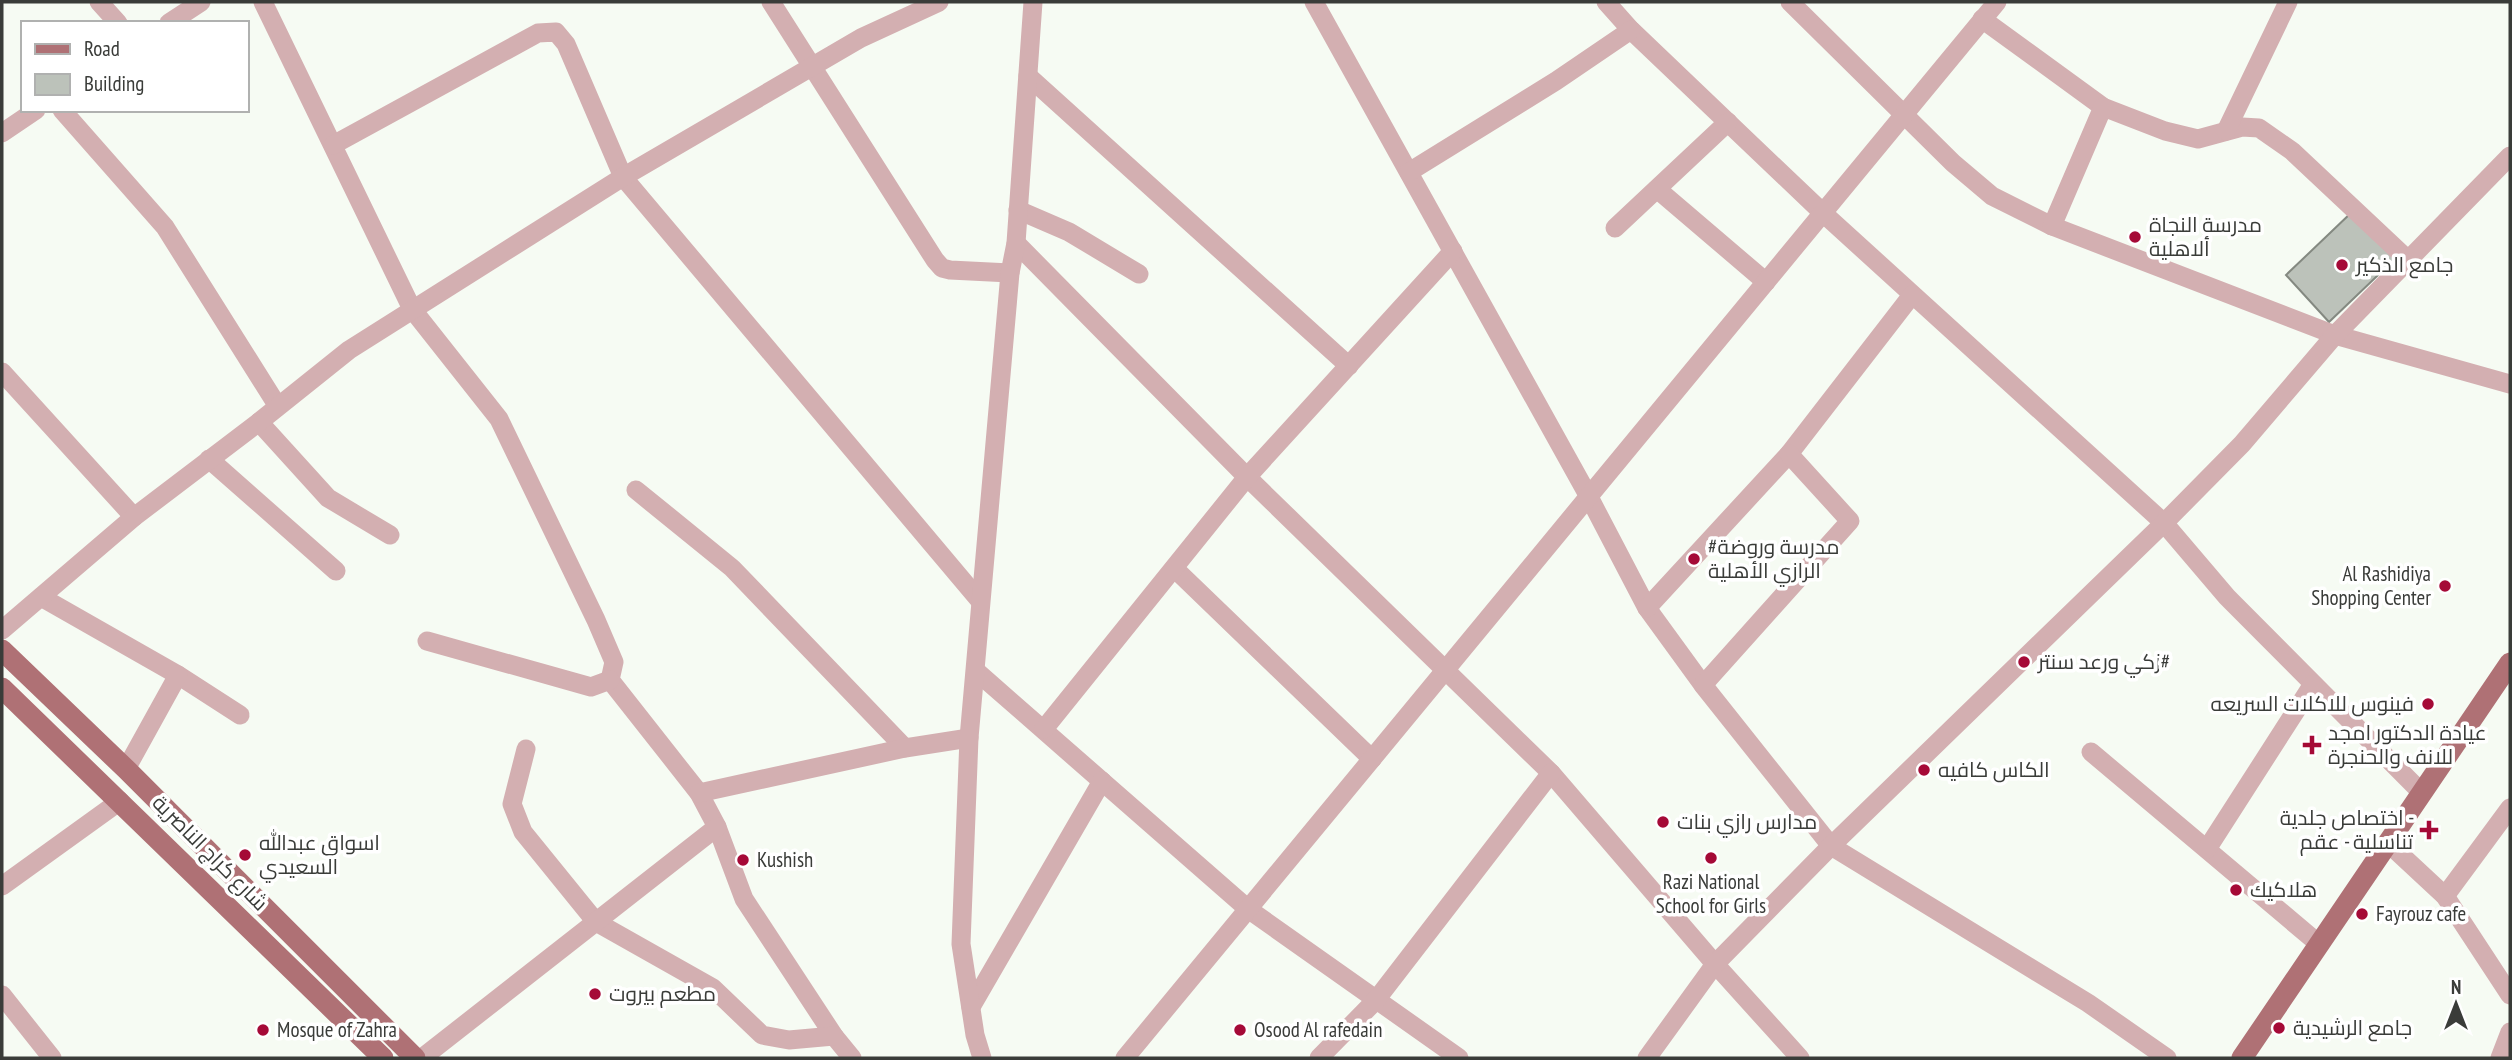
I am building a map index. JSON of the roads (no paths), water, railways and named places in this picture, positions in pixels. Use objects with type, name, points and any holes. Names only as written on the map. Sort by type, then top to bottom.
[{"type":"main road","name":"شارع كراج الناصرية","points":[[2,650],[126,769],[415,1058]]},
{"type":"main road","points":[[2242,1058],[2510,663]]},
{"type":"main road","name":"شارع كراج الناصرية","points":[[2,688],[383,1058]]},
{"type":"street","points":[[99,2],[116,21]]},
{"type":"street","points":[[172,21],[201,2]]},
{"type":"street","points":[[263,2],[412,309],[499,419],[614,662],[610,680]]},
{"type":"street","points":[[771,2],[942,268],[1010,272]]},
{"type":"street","points":[[2,629],[134,517],[349,350],[623,177],[862,38],[939,2]]},
{"type":"street","points":[[982,1058],[961,944],[969,738],[1010,272],[1016,243],[1033,2]]},
{"type":"street","points":[[1314,2],[1589,497],[1647,608],[1703,685],[1831,846],[2088,1003],[2167,1058]]},
{"type":"street","points":[[1606,2],[1631,30],[1823,213],[2164,523],[2227,597],[2421,792]]},
{"type":"street","points":[[1790,2],[1904,115],[1992,196],[2052,226],[2335,335],[2510,384]]},
{"type":"street","points":[[1125,1058],[1997,2]]},
{"type":"street","points":[[2227,131],[2287,2]]},
{"type":"street","points":[[1982,19],[2103,107],[2165,131],[2198,139],[2242,127],[2259,128],[2292,150],[2408,260]]},
{"type":"street","points":[[1409,172],[1556,81],[1631,30]]},
{"type":"street","points":[[333,145],[538,33],[556,32],[566,44],[623,177],[980,601]]},
{"type":"street","points":[[1028,76],[1349,366]]},
{"type":"street","points":[[2052,226],[2103,107]]},
{"type":"street","points":[[2,133],[33,112]]},
{"type":"street","points":[[64,112],[165,227],[277,405]]},
{"type":"street","points":[[1615,228],[1728,122]]},
{"type":"street","points":[[1647,1058],[1715,964],[1831,846],[2242,444],[2335,335],[2510,156]]},
{"type":"street","points":[[1657,189],[1766,282]]},
{"type":"street","points":[[1018,210],[1069,232],[1139,274]]},
{"type":"street","points":[[1016,243],[1247,477],[1551,773],[1715,964],[1800,1058]]},
{"type":"street","points":[[1044,729],[1247,477],[1453,251]]},
{"type":"street","points":[[1647,608],[1789,454],[1912,295]]},
{"type":"street","points":[[2,372],[134,517]]},
{"type":"street","points":[[259,422],[328,498],[390,535]]},
{"type":"street","points":[[1703,685],[1850,520],[1789,454]]},
{"type":"street","points":[[209,460],[336,571]]},
{"type":"street","points":[[636,490],[732,568],[905,748]]},
{"type":"street","points":[[1174,568],[1372,759]]},
{"type":"street","points":[[41,597],[178,675],[240,715]]},
{"type":"street","points":[[427,641],[591,687],[610,680]]},
{"type":"street","points":[[976,671],[1248,909],[1459,1058]]},
{"type":"street","points":[[126,769],[178,675]]},
{"type":"street","points":[[610,680],[699,793],[716,827],[744,899],[834,1036],[852,1058]]},
{"type":"street","points":[[2207,849],[2313,684]]},
{"type":"street","points":[[699,793],[905,748],[969,738]]},
{"type":"street","points":[[526,749],[512,804],[523,832],[596,922],[713,988],[762,1035],[789,1040],[834,1036]]},
{"type":"street","points":[[2091,752],[2319,944]]},
{"type":"street","points":[[1319,1058],[1376,1000],[1551,773]]},
{"type":"street","points":[[971,1007],[1102,781]]},
{"type":"street","points":[[2,886],[120,801]]},
{"type":"street","points":[[2445,896],[2510,808]]},
{"type":"street","points":[[422,1058],[716,827]]},
{"type":"street","points":[[2388,843],[2445,896],[2510,995]]},
{"type":"street","points":[[2,995],[52,1058]]},
{"type":"street","points":[[2500,1058],[2510,1032]]},
{"type":"place","name":"مدرسة النجاة ألاهلية","points":[[2135,237]]},
{"type":"place","name":"جامع الذكير","points":[[2342,265]]},
{"type":"place","name":"#مدرسة وروضة الرازي الأهلية","points":[[1694,559]]},
{"type":"place","name":"Al Rashidiya Shopping Center","points":[[2445,586]]},
{"type":"place","name":"زكي ورعد سنتر#","points":[[2024,662]]},
{"type":"place","name":"فينوس للاكلات السريعه","points":[[2428,704]]},
{"type":"place","name":"عيادة الدكتور امجد للانف والحنجرة","points":[[2312,745]]},
{"type":"place","name":"الكاس كافيه","points":[[1924,770]]},
{"type":"place","name":"مدارس رازي بنات","points":[[1663,822]]},
{"type":"place","name":"اختصاص جلدية - تناسلية - عقم","points":[[2429,830]]},
{"type":"place","name":"اسواق عبدالله السعيدي","points":[[245,855]]},
{"type":"place","name":"Razi National School for Girls","points":[[1711,858]]},
{"type":"place","name":"Kushish","points":[[743,860]]},
{"type":"place","name":"هلاكيك","points":[[2236,890]]},
{"type":"place","name":"Fayrouz cafe","points":[[2362,914]]},
{"type":"place","name":"مطعم بيروت","points":[[595,994]]},
{"type":"place","name":"جامع الرشيدية","points":[[2279,1028]]},
{"type":"place","name":"Mosque of Zahra","points":[[263,1030]]},
{"type":"place","name":"Osood Al rafedain","points":[[1240,1030]]}]
